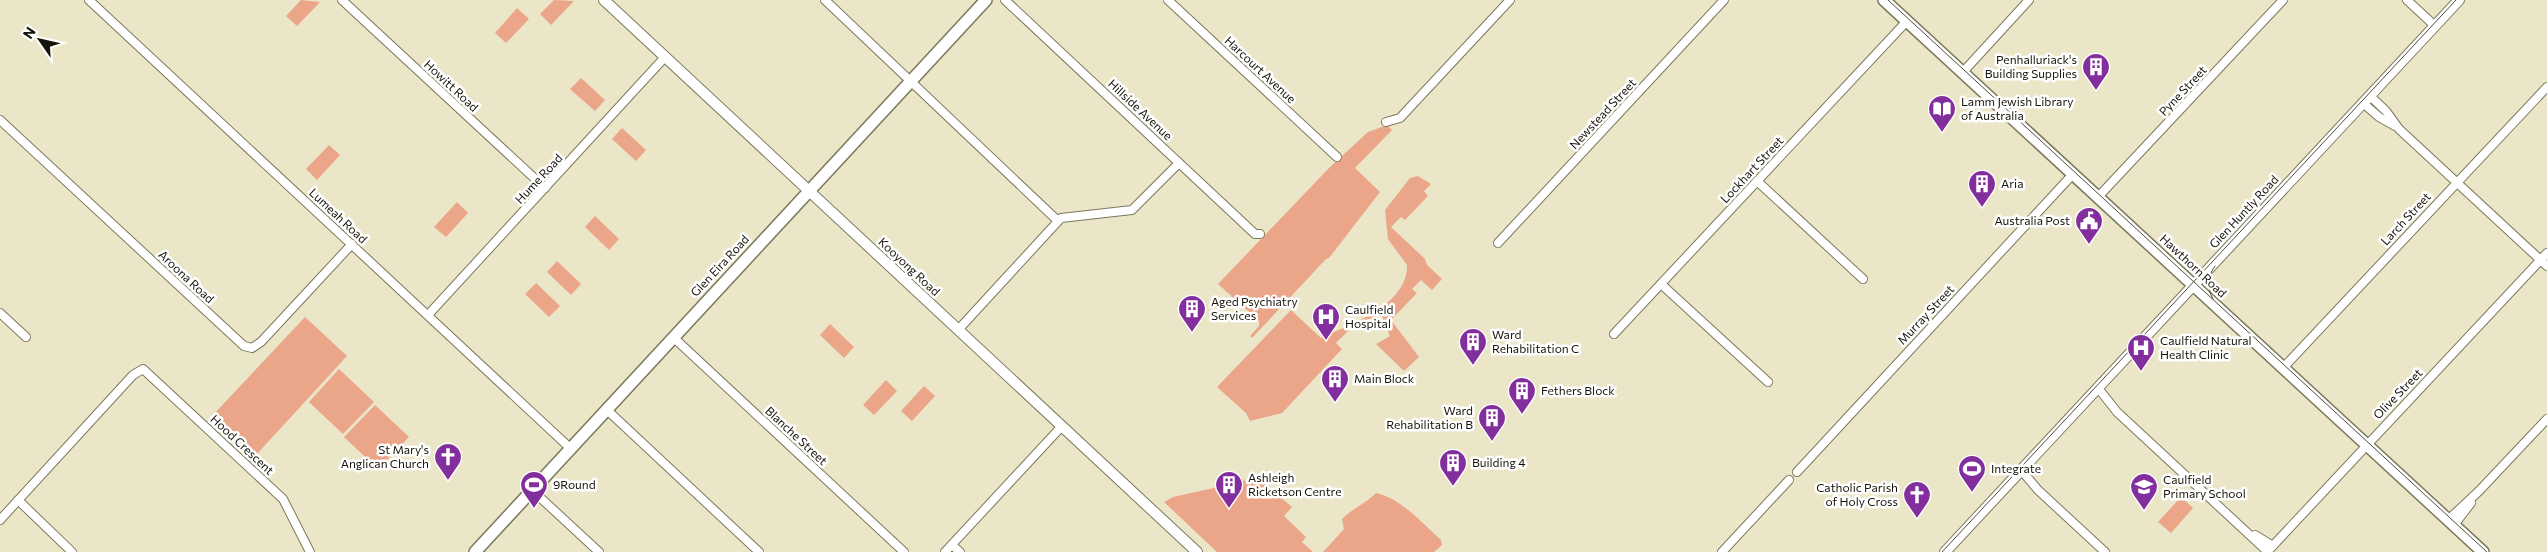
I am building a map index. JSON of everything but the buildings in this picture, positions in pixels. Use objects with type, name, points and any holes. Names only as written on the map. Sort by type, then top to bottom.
[{"type":"main road","name":"Glen Eira Road","points":[[475,552],[808,190],[986,0]]},
{"type":"main road","name":"Hawthorn Road","points":[[1884,0],[2483,552]]},
{"type":"street","name":"Lumeah Road","points":[[89,0],[570,448]]},
{"type":"street","name":"Howitt Road","points":[[342,0],[545,188]]},
{"type":"street","name":"Kooyong Road","points":[[604,0],[1197,552]]},
{"type":"street","points":[[825,0],[1058,221]]},
{"type":"street","name":"Hillside Avenue","points":[[1005,0],[1255,234],[1260,234]]},
{"type":"street","name":"Harcourt Avenue","points":[[1168,0],[1337,157]]},
{"type":"street","points":[[1386,122],[1400,118],[1510,0]]},
{"type":"street","name":"Newstead Street","points":[[1498,243],[1724,0]]},
{"type":"street","points":[[1962,72],[2030,0]]},
{"type":"street","name":"Pyne Street","points":[[2098,197],[2284,0]]},
{"type":"street","points":[[2407,0],[2435,26]]},
{"type":"street","name":"Glen Huntly Road","points":[[1945,552],[2459,0]]},
{"type":"street","name":"Lockhart Street","points":[[1614,334],[1907,21]]},
{"type":"street","name":"Hume Road","points":[[428,315],[666,57]]},
{"type":"street","name":"Larch Street","points":[[2283,368],[2547,87]]},
{"type":"street","points":[[2366,99],[2379,117],[2399,128],[2547,266]]},
{"type":"street","name":"Aroona Road","points":[[0,120],[244,346],[252,348],[261,342],[352,244]]},
{"type":"street","points":[[958,330],[1058,221],[1073,215],[1132,210],[1179,163]]},
{"type":"street","name":"Murray Street","points":[[1797,472],[2073,174]]},
{"type":"street","points":[[1757,181],[1863,279]]},
{"type":"street","name":"Olive Street","points":[[2271,550],[2367,444],[2547,253]]},
{"type":"street","points":[[1661,284],[1768,382]]},
{"type":"street","points":[[0,313],[26,337]]},
{"type":"street","name":"Blanche Street","points":[[673,337],[904,552]]},
{"type":"street","name":"Hood Crescent","points":[[18,500],[140,369],[148,372],[283,500],[310,552]]},
{"type":"street","points":[[2095,391],[2271,550]]},
{"type":"street","points":[[606,409],[759,552]]},
{"type":"street","points":[[2451,522],[2547,419]]},
{"type":"street","points":[[945,552],[1062,426]]},
{"type":"street","points":[[2019,473],[2105,552]]},
{"type":"street","points":[[1722,552],[1789,480]]},
{"type":"street","points":[[532,490],[599,552]]},
{"type":"street","points":[[0,520],[18,500],[72,552]]},
{"type":"street","points":[[952,545],[960,552]]},
{"type":"shaded area","points":[[301,0],[320,2],[297,26],[286,16]]},
{"type":"shaded area","points":[[554,0],[574,1],[551,25],[540,14]]},
{"type":"shaded area","points":[[517,8],[529,19],[506,43],[495,33]]},
{"type":"shaded area","points":[[581,78],[605,100],[595,111],[570,89]]},
{"type":"shaded area","points":[[1387,125],[1392,130],[1355,168],[1380,192],[1329,258],[1252,338],[1250,336],[1259,326],[1259,321],[1218,284],[1330,167],[1368,132]]},
{"type":"shaded area","points":[[622,128],[646,150],[636,161],[612,139]]},
{"type":"shaded area","points":[[329,145],[340,155],[317,180],[306,169]]},
{"type":"shaded area","points":[[1418,176],[1431,184],[1424,191],[1428,196],[1405,220],[1401,217],[1391,227],[1425,259],[1427,265],[1442,279],[1432,290],[1421,280],[1412,289],[1417,293],[1391,320],[1419,357],[1404,371],[1376,344],[1390,336],[1381,314],[1353,326],[1336,343],[1342,349],[1282,413],[1250,421],[1246,413],[1217,387],[1291,310],[1321,338],[1376,311],[1398,291],[1405,279],[1407,265],[1388,239],[1385,210],[1410,178]]},
{"type":"shaded area","points":[[457,202],[468,213],[446,237],[434,227]]},
{"type":"shaded area","points":[[595,216],[619,239],[609,250],[585,227]]},
{"type":"shaded area","points":[[557,261],[581,284],[571,295],[547,272]]},
{"type":"shaded area","points":[[536,283],[560,306],[549,317],[525,294]]},
{"type":"shaded area","points":[[305,317],[347,356],[256,455],[213,415]]},
{"type":"shaded area","points":[[830,324],[854,347],[844,358],[820,335]]},
{"type":"shaded area","points":[[339,369],[374,402],[343,434],[309,402]]},
{"type":"shaded area","points":[[886,380],[897,391],[874,415],[863,405]]},
{"type":"shaded area","points":[[924,386],[935,396],[912,421],[901,411]]},
{"type":"shaded area","points":[[375,405],[409,437],[378,469],[344,437]]},
{"type":"shaded area","points":[[1235,472],[1247,483],[1254,475],[1292,507],[1284,516],[1306,537],[1302,542],[1313,552],[1217,552],[1164,502],[1173,497],[1227,485],[1231,483],[1228,480]]},
{"type":"shaded area","points":[[1376,493],[1394,500],[1411,512],[1441,540],[1442,545],[1434,552],[1323,552],[1344,529],[1342,519]]},
{"type":"shaded area","points":[[2181,497],[2193,508],[2171,533],[2158,522]]},
{"type":"tram line","points":[[1888,0],[2487,552]]},
{"type":"tram line","points":[[1942,552],[2456,0]]},
{"type":"tram line","points":[[2213,299],[2208,282],[2215,266]]},
{"type":"place","name":"Penhalluriack's Building Supplies","points":[[2096,91]]},
{"type":"place","name":"Lamm Jewish Library of Australia","points":[[1942,133]]},
{"type":"place","name":"Aria","points":[[1982,208]]},
{"type":"place","name":"Australia Post","points":[[2089,245]]},
{"type":"place","name":"Aged Psychiatry Services","points":[[1192,333]]},
{"type":"place","name":"Caulfield Hospital","points":[[1326,341]]},
{"type":"place","name":"Ward Rehabilitation C","points":[[1473,366]]},
{"type":"place","name":"Caulfield Natural Health Clinic","points":[[2141,372]]},
{"type":"place","name":"Main Block","points":[[1335,403]]},
{"type":"place","name":"Fethers Block","points":[[1522,415]]},
{"type":"place","name":"Ward Rehabilitation B","points":[[1492,442]]},
{"type":"place","name":"St Mary's Anglican Church","points":[[448,481]]},
{"type":"place","name":"Building 4","points":[[1453,487]]},
{"type":"place","name":"Integrate","points":[[1972,493]]},
{"type":"place","name":"9Round","points":[[534,509]]},
{"type":"place","name":"Ashleigh Ricketson Centre","points":[[1229,509]]},
{"type":"place","name":"Caulfield Primary School","points":[[2144,511]]},
{"type":"place","name":"Catholic Parish of Holy Cross","points":[[1917,519]]}]
